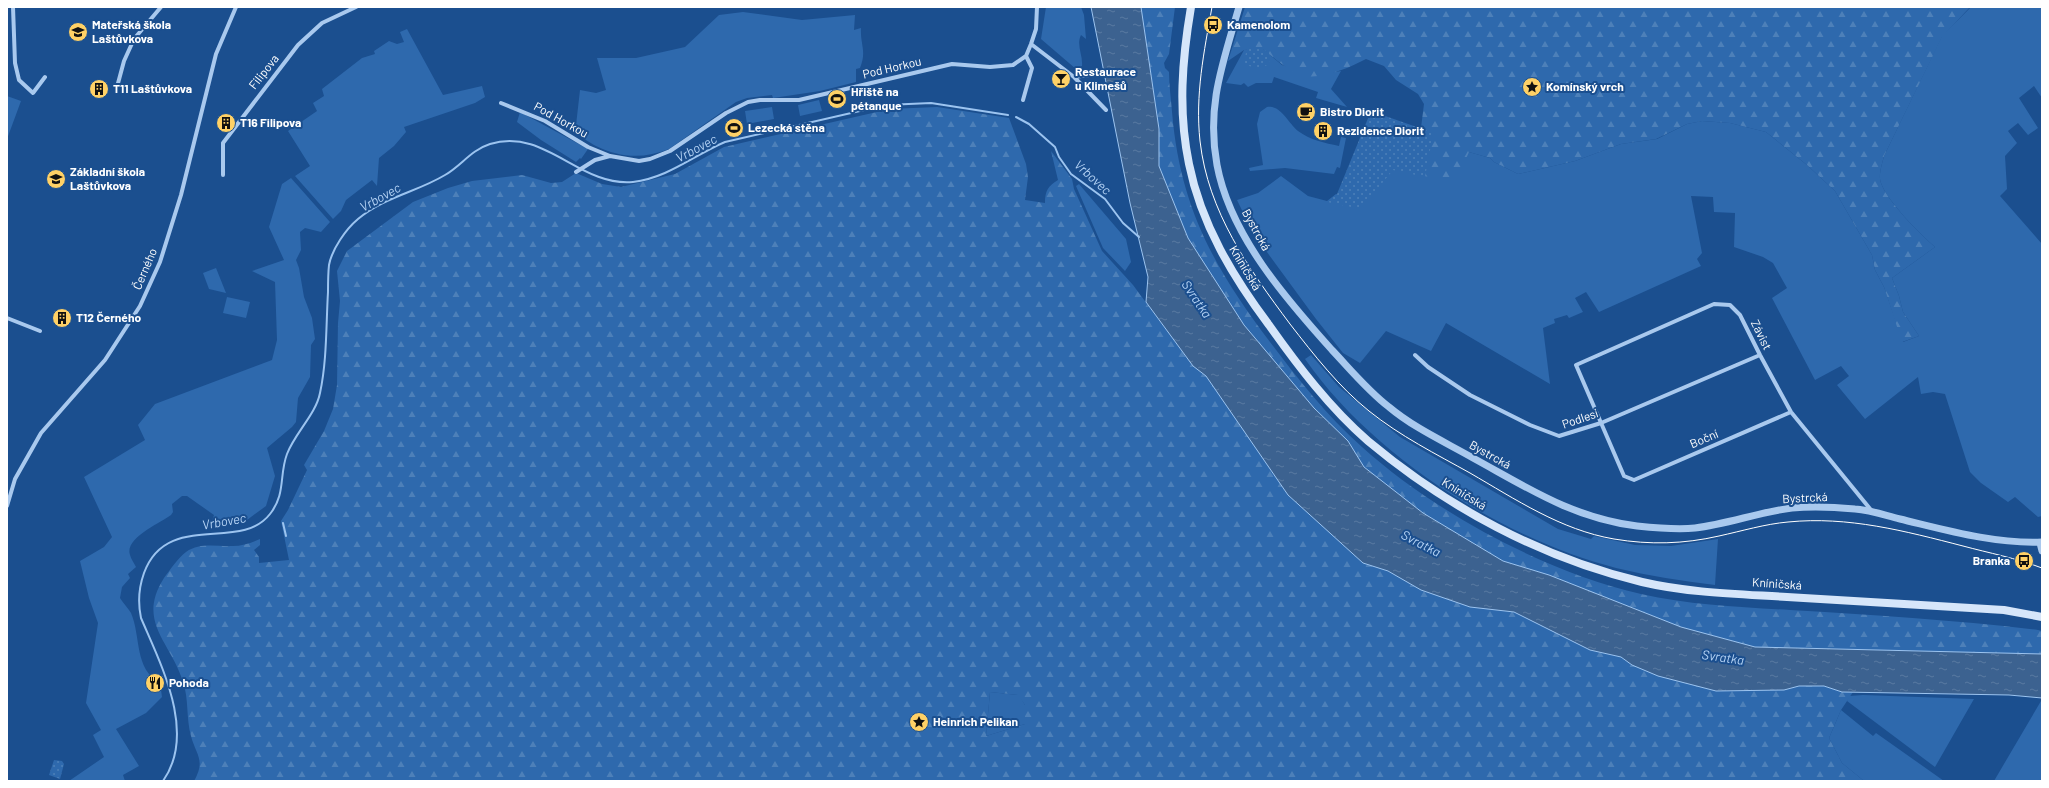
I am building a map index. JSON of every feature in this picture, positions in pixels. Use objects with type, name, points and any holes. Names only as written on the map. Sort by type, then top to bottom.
[{"type":"main road","name":"Kníničská","points":[[1191,7],[1186,33],[1182,84],[1183,126],[1189,166],[1200,206],[1216,244],[1248,297],[1284,347],[1323,395],[1366,439],[1416,478],[1470,514],[1527,543],[1585,566],[1644,582],[1706,592],[2004,610],[2042,617]]},
{"type":"street","points":[[13,7],[15,63],[19,80],[33,93],[45,77]]},
{"type":"street","points":[[117,87],[124,61],[134,39],[161,7]]},
{"type":"street","name":"Černého","points":[[7,506],[15,479],[41,433],[105,360],[140,306],[160,262],[181,195],[216,54],[236,7]]},
{"type":"street","name":"Filipova","points":[[223,175],[223,143],[298,45],[322,24],[356,7]]},
{"type":"street","points":[[1023,100],[1032,68],[1026,56],[1032,44],[1036,29],[1037,7]]},
{"type":"street","name":"Bystrcká","points":[[1239,7],[1217,84],[1212,123],[1217,166],[1233,214],[1252,249],[1275,282],[1306,321],[1345,364],[1388,407],[1420,428],[1549,500],[1577,512],[1610,522],[1639,526],[1693,528],[1793,508],[1820,506],[1871,510],[1896,518],[1986,539],[2014,542],[2041,542]]},
{"type":"street","points":[[1032,44],[1074,76],[1106,110]]},
{"type":"street","name":"Pod Horkou","points":[[501,103],[545,121],[588,147],[610,156],[639,161],[650,159],[670,151],[726,113],[748,102],[770,99],[799,100],[952,64],[990,67],[1012,65],[1026,56]]},
{"type":"street","points":[[1074,76],[1089,75]]},
{"type":"street","points":[[576,172],[584,166],[610,156]]},
{"type":"street","name":"Závist","points":[[1601,423],[1576,365],[1714,304],[1730,305],[1740,315],[1791,412],[1871,510]]},
{"type":"street","points":[[7,318],[40,331]]},
{"type":"street","name":"Podlesí","points":[[1415,355],[1428,367],[1470,395],[1550,434],[1562,436],[1601,423],[1760,355]]},
{"type":"street","name":"Boční","points":[[1601,423],[1624,476],[1634,480],[1791,412]]},
{"type":"street","points":[[2041,542],[2042,552]]},
{"type":"green space","points":[[1046,7],[1081,7],[1084,15],[1086,39],[1081,35],[1079,46],[1082,66],[1076,69],[1041,39]]},
{"type":"green space","points":[[1141,7],[1175,7],[1169,54],[1164,63],[1165,68],[1169,72],[1176,146],[1183,178],[1192,207],[1216,262],[1250,315],[1313,397],[1362,447],[1422,494],[1492,537],[1530,555],[1567,571],[1604,584],[1641,594],[1678,601],[1715,605],[1914,618],[2038,630],[2042,631],[2042,654],[1755,647],[1681,627],[1549,575],[1503,561],[1423,513],[1364,467],[1348,441],[1314,408],[1244,325],[1188,238],[1159,166],[1159,129]]},
{"type":"green space","points":[[1245,7],[1970,7],[1942,37],[1884,156],[1881,170],[1880,180],[1890,199],[1913,226],[1935,247],[1892,278],[1903,312],[1919,336],[1902,342],[1884,287],[1875,270],[1872,255],[1835,191],[1807,165],[1766,132],[1730,123],[1702,121],[1687,124],[1656,139],[1621,144],[1575,161],[1518,174],[1494,162],[1490,158],[1469,152],[1455,183],[1394,169],[1421,128],[1424,104],[1418,94],[1396,80],[1384,66],[1366,59],[1333,73],[1315,76],[1306,76],[1293,72],[1263,49],[1244,50],[1228,61]]},
{"type":"green space","points":[[1971,7],[2042,7],[2042,98],[2034,86],[2019,98],[2038,128],[2028,135],[2018,123],[2008,131],[2017,143],[2005,156],[2007,189],[2000,196],[2042,244],[2042,516],[2038,517],[2015,497],[2008,502],[1981,483],[1970,472],[1945,394],[1933,392],[1921,394],[1918,377],[1865,419],[1837,385],[1849,376],[1841,366],[1815,380],[1772,298],[1787,288],[1773,263],[1763,257],[1734,247],[1735,213],[1714,212],[1713,197],[1691,196],[1702,253],[1697,259],[1701,266],[1599,312],[1586,292],[1575,298],[1583,312],[1569,318],[1567,315],[1554,319],[1555,323],[1543,328],[1550,384],[1446,323],[1431,351],[1386,331],[1360,363],[1343,353],[1316,319],[1253,233],[1237,200],[1258,193],[1281,176],[1308,196],[1327,201],[1336,194],[1346,197],[1383,171],[1469,152],[1490,158],[1494,162],[1518,174],[1575,161],[1621,144],[1657,139],[1687,124],[1702,121],[1730,123],[1766,132],[1807,165],[1835,191],[1872,255],[1875,270],[1884,287],[1903,342],[1919,336],[1903,312],[1892,278],[1935,247],[1913,226],[1890,199],[1880,180],[1881,170],[1884,156],[1942,36]]},
{"type":"green space","points":[[743,12],[802,20],[855,15],[854,30],[861,28],[863,52],[860,68],[856,69],[856,82],[820,91],[773,98],[772,95],[747,98],[736,102],[669,149],[641,156],[623,155],[605,150],[575,134],[580,90],[596,93],[606,90],[597,58],[636,58],[685,47],[719,15]]},
{"type":"green space","points":[[407,29],[443,95],[482,86],[485,97],[475,103],[404,127],[406,132],[394,146],[379,158],[377,186],[372,180],[346,200],[341,211],[333,219],[295,176],[310,166],[288,131],[317,111],[313,103],[324,96],[322,89],[362,58],[375,54],[374,51],[389,41],[397,44],[404,42],[400,32]]},
{"type":"green space","points":[[1247,49],[1263,49],[1269,53],[1270,60],[1267,65],[1259,69],[1243,64]]},
{"type":"green space","points":[[1263,49],[1282,65],[1314,75],[1341,71],[1331,89],[1347,107],[1316,98],[1318,92],[1274,77],[1272,83],[1256,83],[1248,87],[1244,83],[1241,85],[1226,83],[1244,50]]},
{"type":"green space","points":[[7,96],[21,101],[7,139]]},
{"type":"green space","points":[[819,100],[822,111],[800,116],[798,105]]},
{"type":"green space","points":[[772,107],[774,119],[747,124],[745,111]]},
{"type":"green space","points":[[937,107],[1009,118],[1026,164],[1028,177],[1025,200],[1045,203],[1048,189],[1058,180],[1051,151],[1072,179],[1074,189],[1102,251],[1133,285],[1193,366],[1206,376],[1288,495],[1363,563],[1388,571],[1421,590],[1470,607],[1514,612],[1590,650],[1621,657],[1632,665],[1716,691],[1784,690],[1799,686],[1824,686],[1842,692],[1853,692],[1841,710],[1829,738],[1842,763],[1864,781],[194,781],[198,774],[200,763],[189,729],[185,688],[178,668],[158,632],[153,607],[156,593],[164,578],[177,561],[186,552],[197,547],[240,545],[260,539],[260,545],[254,550],[259,557],[259,563],[289,560],[281,521],[288,510],[307,470],[304,465],[324,431],[333,409],[337,385],[338,323],[340,301],[337,271],[347,251],[413,202],[448,188],[472,181],[522,175],[551,183],[562,182],[576,173],[602,184],[621,187],[675,174],[724,147],[890,109]],"holes":[[[990,692],[1018,695],[1025,705],[1025,724],[986,736]]]},
{"type":"green space","points":[[1267,107],[1276,109],[1284,115],[1294,128],[1313,139],[1339,146],[1341,137],[1346,138],[1340,168],[1337,167],[1334,174],[1285,168],[1250,171],[1249,168],[1263,165],[1257,124],[1260,112]]},
{"type":"green space","points":[[1371,111],[1433,134],[1425,177],[1393,170],[1361,209],[1327,202],[1337,194]]},
{"type":"green space","points":[[520,112],[588,149],[581,159],[580,158],[576,162],[541,140],[517,122]]},
{"type":"green space","points":[[291,178],[330,222],[321,232],[305,228],[300,232],[301,250],[296,260],[299,268],[304,297],[312,318],[315,339],[311,345],[310,377],[298,398],[296,422],[267,448],[275,476],[266,506],[247,520],[218,524],[217,528],[214,527],[212,521],[214,515],[187,496],[182,496],[172,504],[173,512],[171,515],[145,531],[133,543],[130,549],[130,555],[136,567],[128,574],[130,578],[122,587],[120,598],[131,613],[142,661],[152,677],[160,683],[162,697],[146,713],[116,729],[139,766],[123,775],[125,781],[69,781],[104,757],[93,735],[101,730],[86,703],[98,623],[89,598],[80,561],[104,547],[112,537],[84,477],[145,440],[138,425],[155,404],[272,360],[277,340],[275,282],[252,271],[284,260],[269,227],[282,184]]},
{"type":"green space","points":[[1079,184],[1126,239],[1131,262],[1125,271],[1103,248],[1076,186]]},
{"type":"green space","points":[[216,268],[226,293],[209,289],[203,273]]},
{"type":"green space","points":[[227,297],[250,302],[246,318],[223,313]]},
{"type":"green space","points":[[1311,355],[1339,387],[1400,437],[1558,529],[1591,539],[1594,536],[1635,545],[1671,546],[1718,539],[1715,585],[1666,578],[1616,568],[1573,555],[1529,537],[1486,515],[1443,489],[1403,460],[1366,428],[1333,395],[1305,359]]},
{"type":"green space","points":[[990,692],[1019,695],[1025,705],[1025,724],[986,736]]},
{"type":"green space","points":[[1863,695],[1974,699],[1935,767],[1847,701],[1849,696]]},
{"type":"green space","points":[[2041,701],[2042,781],[1994,781]]},
{"type":"green space","points":[[1841,710],[1873,736],[1876,733],[1944,781],[1864,781],[1842,763],[1829,738]]},
{"type":"green space","points":[[54,760],[62,761],[64,764],[60,779],[49,775]]},
{"type":"water","name":"Svratka","points":[[1091,7],[1141,7],[1159,129],[1159,166],[1188,238],[1244,325],[1314,408],[1348,441],[1364,467],[1423,513],[1503,561],[1549,575],[1681,627],[1755,647],[2042,654],[2042,698],[2009,695],[1842,692],[1824,686],[1799,686],[1784,690],[1716,691],[1658,676],[1632,665],[1621,657],[1590,650],[1514,612],[1470,607],[1421,590],[1388,571],[1363,563],[1288,495],[1206,376],[1193,366],[1146,302],[1148,277],[1130,203]]},
{"type":"waterway","name":"Vrbovec","points":[[163,781],[173,762],[177,742],[176,721],[166,678],[141,618],[140,596],[144,573],[155,554],[169,543],[186,537],[241,531],[257,525],[270,514],[275,507],[280,492],[283,469],[287,454],[310,416],[318,401],[320,393],[325,356],[328,272],[333,252],[349,228],[368,211],[445,175],[477,150],[490,144],[510,141],[528,143],[596,176],[614,181],[633,182],[658,176],[725,142],[886,105],[931,103],[1008,115]]},
{"type":"waterway","name":"Vrbovec","points":[[1016,117],[1029,124],[1055,147],[1059,157],[1071,174],[1105,199],[1123,223],[1139,237]]},
{"type":"waterway","points":[[283,523],[286,536]]},
{"type":"tram line","points":[[1212,7],[1199,90],[1199,124],[1204,167],[1221,216],[1246,261],[1308,347],[1347,392],[1393,429],[1521,503],[1575,529],[1594,535],[1627,541],[1667,543],[1706,539],[1779,523],[1832,521],[1898,530],[2012,558],[2042,568]]},
{"type":"place","name":"Kamenolom","points":[[1213,25]]},
{"type":"place","name":"Mateřská škola Laštůvkova","points":[[78,32]]},
{"type":"place","name":"Restaurace u Klimešů","points":[[1061,79]]},
{"type":"place","name":"Komínský vrch","points":[[1532,87]]},
{"type":"place","name":"T11 Laštůvkova","points":[[99,89]]},
{"type":"place","name":"Hřiště na pétanque","points":[[837,99]]},
{"type":"place","name":"Bistro Diorit","points":[[1306,112]]},
{"type":"place","name":"T16 Filipova","points":[[226,123]]},
{"type":"place","name":"Lezecká stěna","points":[[734,128]]},
{"type":"place","name":"Rezidence Diorit","points":[[1323,131]]},
{"type":"place","name":"Základní škola Laštůvkova","points":[[56,179]]},
{"type":"place","name":"T12 Černého","points":[[62,318]]},
{"type":"place","name":"Branka","points":[[2024,561]]},
{"type":"place","name":"Pohoda","points":[[155,683]]},
{"type":"place","name":"Heinrich Pelikan","points":[[919,722]]}]
